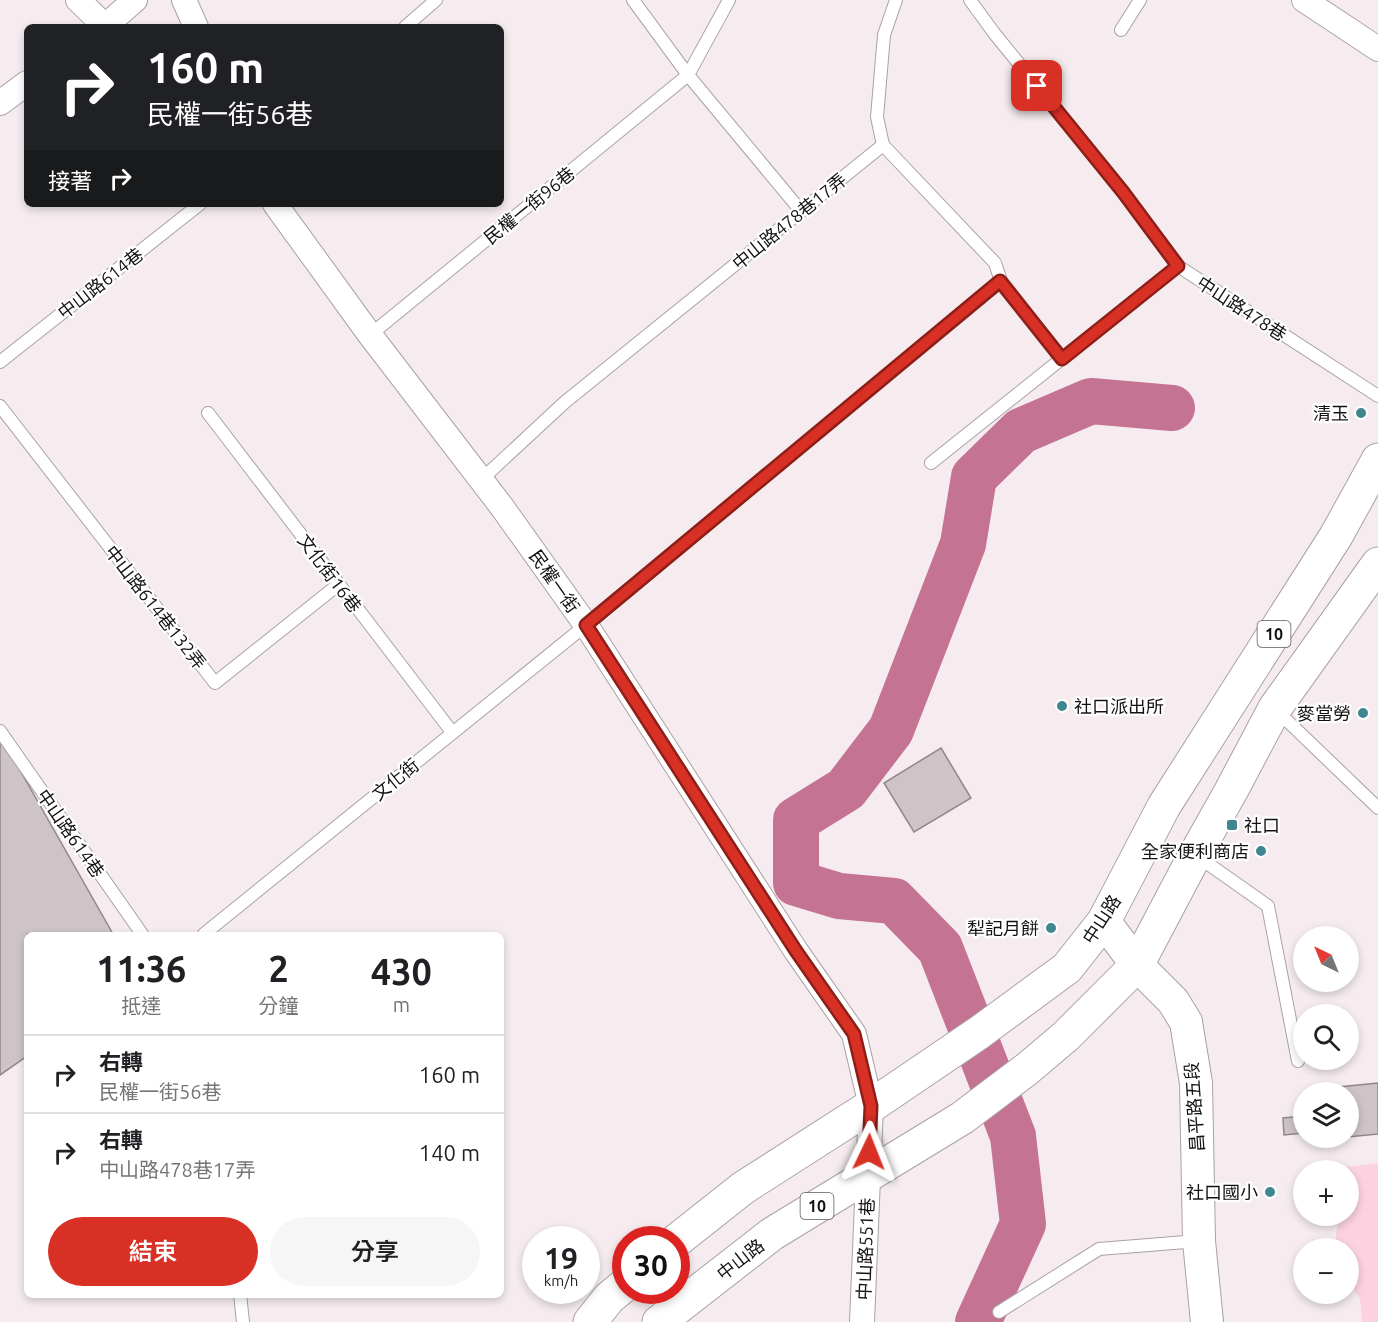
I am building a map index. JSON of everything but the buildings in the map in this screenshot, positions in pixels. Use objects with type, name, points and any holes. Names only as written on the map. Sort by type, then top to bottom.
[{"type":"main road","name":"中山路","points":[[690,1229],[743,1188],[969,1040],[1067,968],[1104,921],[1164,806],[1336,536],[1378,460]]},
{"type":"main road","name":"中山路","points":[[658,1322],[772,1234],[962,1118],[1066,1036],[1137,965],[1275,708],[1378,564]]},
{"type":"main road","points":[[590,1322],[612,1296]]},
{"type":"street","points":[[78,0],[102,24]]},
{"type":"street","points":[[108,24],[135,0]]},
{"type":"street","points":[[184,0],[195,24]]},
{"type":"street","points":[[1304,0],[1378,49]]},
{"type":"street","points":[[0,103],[24,85]]},
{"type":"street","name":"民權一街","points":[[278,207],[370,334],[482,479],[586,625],[796,951],[854,1034],[871,1106],[868,1175]]},
{"type":"street","name":"昌平路五段","points":[[1104,921],[1137,965],[1173,1001],[1186,1022],[1196,1083],[1199,1241],[1207,1322]]},
{"type":"street","name":"中山路551巷","points":[[862,1322],[868,1175]]},
{"type":"lane","points":[[408,24],[436,0]]},
{"type":"lane","points":[[633,0],[688,75],[801,211]]},
{"type":"lane","points":[[688,75],[729,0]]},
{"type":"lane","points":[[896,0],[884,35],[877,117],[883,145],[995,263],[1000,281],[1062,359]]},
{"type":"lane","name":"中山路478巷","points":[[970,0],[1123,192],[1178,266],[1378,396]]},
{"type":"lane","points":[[1121,30],[1140,0]]},
{"type":"lane","name":"民權一街96巷","points":[[370,334],[688,75]]},
{"type":"lane","name":"中山路478巷17弄","points":[[482,479],[565,402],[883,145]]},
{"type":"lane","name":"中山路614巷","points":[[0,362],[196,207]]},
{"type":"lane","points":[[931,463],[1178,266]]},
{"type":"lane","name":"文化街","points":[[206,932],[586,625],[1000,281]]},
{"type":"lane","name":"中山路614巷132弄","points":[[0,406],[215,683],[339,585]]},
{"type":"lane","name":"文化街16巷","points":[[208,413],[452,732]]},
{"type":"lane","points":[[1275,708],[1378,808]]},
{"type":"lane","name":"中山路614巷","points":[[0,731],[141,932]]},
{"type":"lane","points":[[1195,855],[1268,906],[1293,1035]]},
{"type":"lane","points":[[999,1312],[1099,1249],[1199,1241]]},
{"type":"lane","points":[[240,1298],[243,1322]]},
{"type":"shaded area","points":[[1378,1163],[1378,1322],[1362,1322],[1359,1297],[1359,1238],[1336,1238],[1338,1226],[1359,1226],[1359,1165]]},
{"type":"waterway","points":[[978,1322],[1023,1224],[1013,1136],[940,948],[894,901],[839,896],[796,883],[796,820],[846,789],[891,730],[963,544],[974,477],[1021,431],[1091,401],[1172,408]]},
{"type":"place","name":"清玉","points":[[1361,413]]},
{"type":"place","name":"社口派出所","points":[[1062,706]]},
{"type":"place","name":"麥當勞","points":[[1363,713]]},
{"type":"place","name":"社口","points":[[1232,825]]},
{"type":"place","name":"全家便利商店","points":[[1261,851]]},
{"type":"place","name":"犁記月餅","points":[[1051,928]]},
{"type":"place","name":"社口國小","points":[[1270,1192]]},
{"type":"route","points":[[869,1152],[871,1106],[854,1034],[796,951],[586,625],[1000,281],[1062,359],[1178,266],[1123,192],[1037,86]]}]
